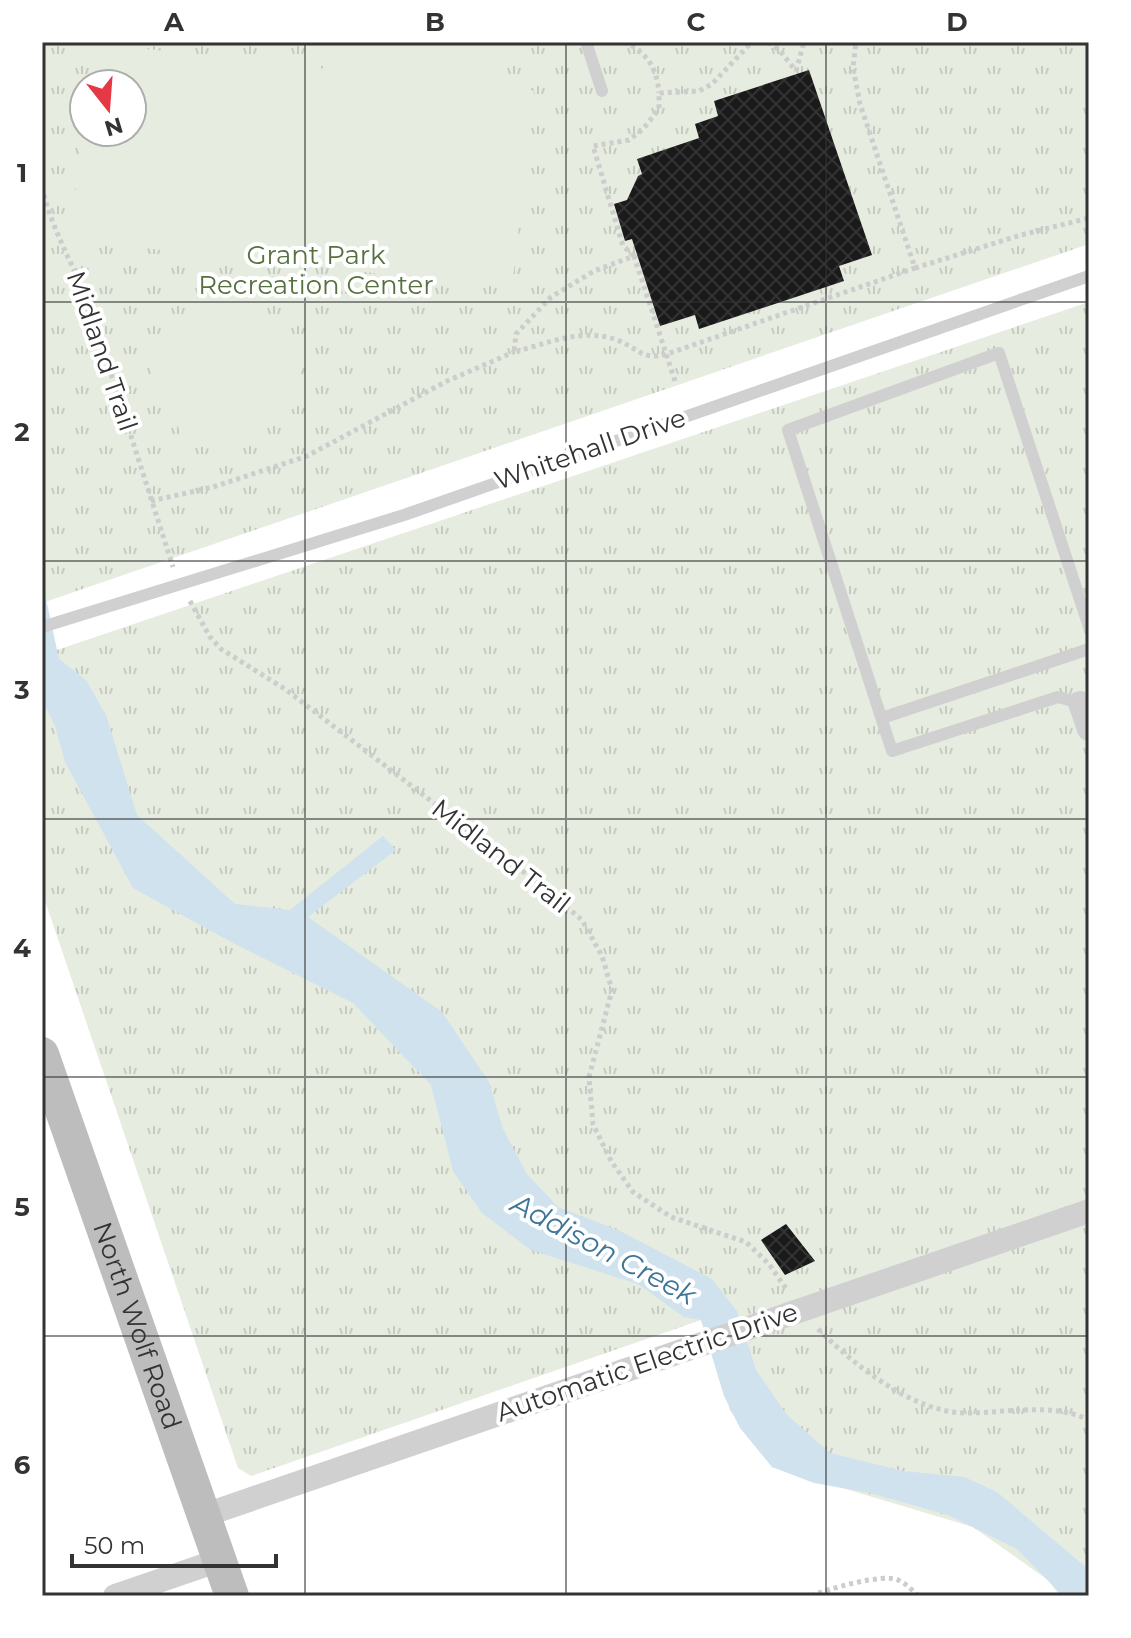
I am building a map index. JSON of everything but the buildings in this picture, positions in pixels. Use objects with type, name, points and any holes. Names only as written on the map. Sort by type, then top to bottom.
[{"type":"main road","name":"North Wolf Road","points":[[42,1054],[232,1596]]},
{"type":"street","points":[[1080,703],[1089,729]]},
{"type":"street","name":"Automatic Electric Drive","points":[[205,1515],[1089,1211]]},
{"type":"street","points":[[115,1596],[220,1560]]},
{"type":"lane","points":[[586,42],[602,91]]},
{"type":"lane","name":"Whitehall Drive","points":[[42,627],[404,515],[1089,276]]},
{"type":"lane","points":[[1080,703],[1058,697],[892,751],[788,430],[999,353],[1089,627]]},
{"type":"lane","points":[[882,718],[1089,649]]},
{"type":"path","points":[[624,42],[648,58],[658,82],[659,109],[643,129],[629,140],[593,146],[623,246],[634,256],[675,381]]},
{"type":"path","points":[[768,42],[796,71],[804,42]]},
{"type":"path","points":[[856,42],[853,68],[860,104],[915,268]]},
{"type":"path","points":[[659,93],[699,91],[712,84],[748,43]]},
{"type":"path","name":"Midland Trail","points":[[42,187],[48,215],[88,302],[170,562]]},
{"type":"path","points":[[151,501],[213,487],[307,456],[447,381],[514,352],[575,336],[614,339],[655,358],[915,268],[1021,235],[1089,218]]},
{"type":"path","points":[[514,352],[516,334],[551,297],[594,271],[634,256]]},
{"type":"path","name":"Midland Trail","points":[[190,601],[210,637],[221,649],[285,689],[582,920],[602,956],[612,990],[589,1077],[593,1124],[611,1161],[633,1192],[671,1217],[746,1242],[769,1264],[799,1310],[830,1341],[882,1381],[922,1405],[962,1413],[1071,1411],[1089,1420]]},
{"type":"path","points":[[811,1596],[895,1578],[918,1596]]},
{"type":"green space","name":"Grant Park Recreation Center","points":[[42,42],[1089,42],[1089,244],[42,603]]},
{"type":"green space","points":[[313,42],[505,42],[501,55],[470,84],[534,91],[512,288],[70,240],[81,148],[148,148],[148,68],[90,68],[92,43],[327,69],[318,61]]},
{"type":"green space","points":[[1089,42],[1089,114],[1079,67],[1083,49]]},
{"type":"green space","points":[[210,302],[251,303],[286,329],[301,359],[300,404],[224,453],[185,442],[147,361],[169,321]]},
{"type":"green space","points":[[1089,302],[1089,1596],[1060,1596],[1048,1580],[973,1527],[772,1467],[731,1412],[701,1320],[251,1476],[238,1468],[42,892],[42,655]]},
{"type":"water","name":"Addison Creek","points":[[42,475],[45,594],[59,659],[86,680],[106,715],[137,815],[235,904],[290,910],[383,836],[396,850],[308,917],[442,1012],[489,1082],[503,1129],[527,1174],[558,1207],[618,1230],[712,1279],[737,1311],[756,1370],[787,1415],[830,1453],[903,1471],[964,1477],[997,1492],[1089,1570],[1089,1596],[1063,1596],[1017,1549],[948,1515],[870,1493],[814,1483],[772,1467],[740,1428],[724,1396],[701,1320],[684,1317],[638,1284],[531,1250],[482,1213],[453,1171],[431,1085],[353,1003],[231,942],[133,888],[65,762],[55,726],[42,700]]}]
